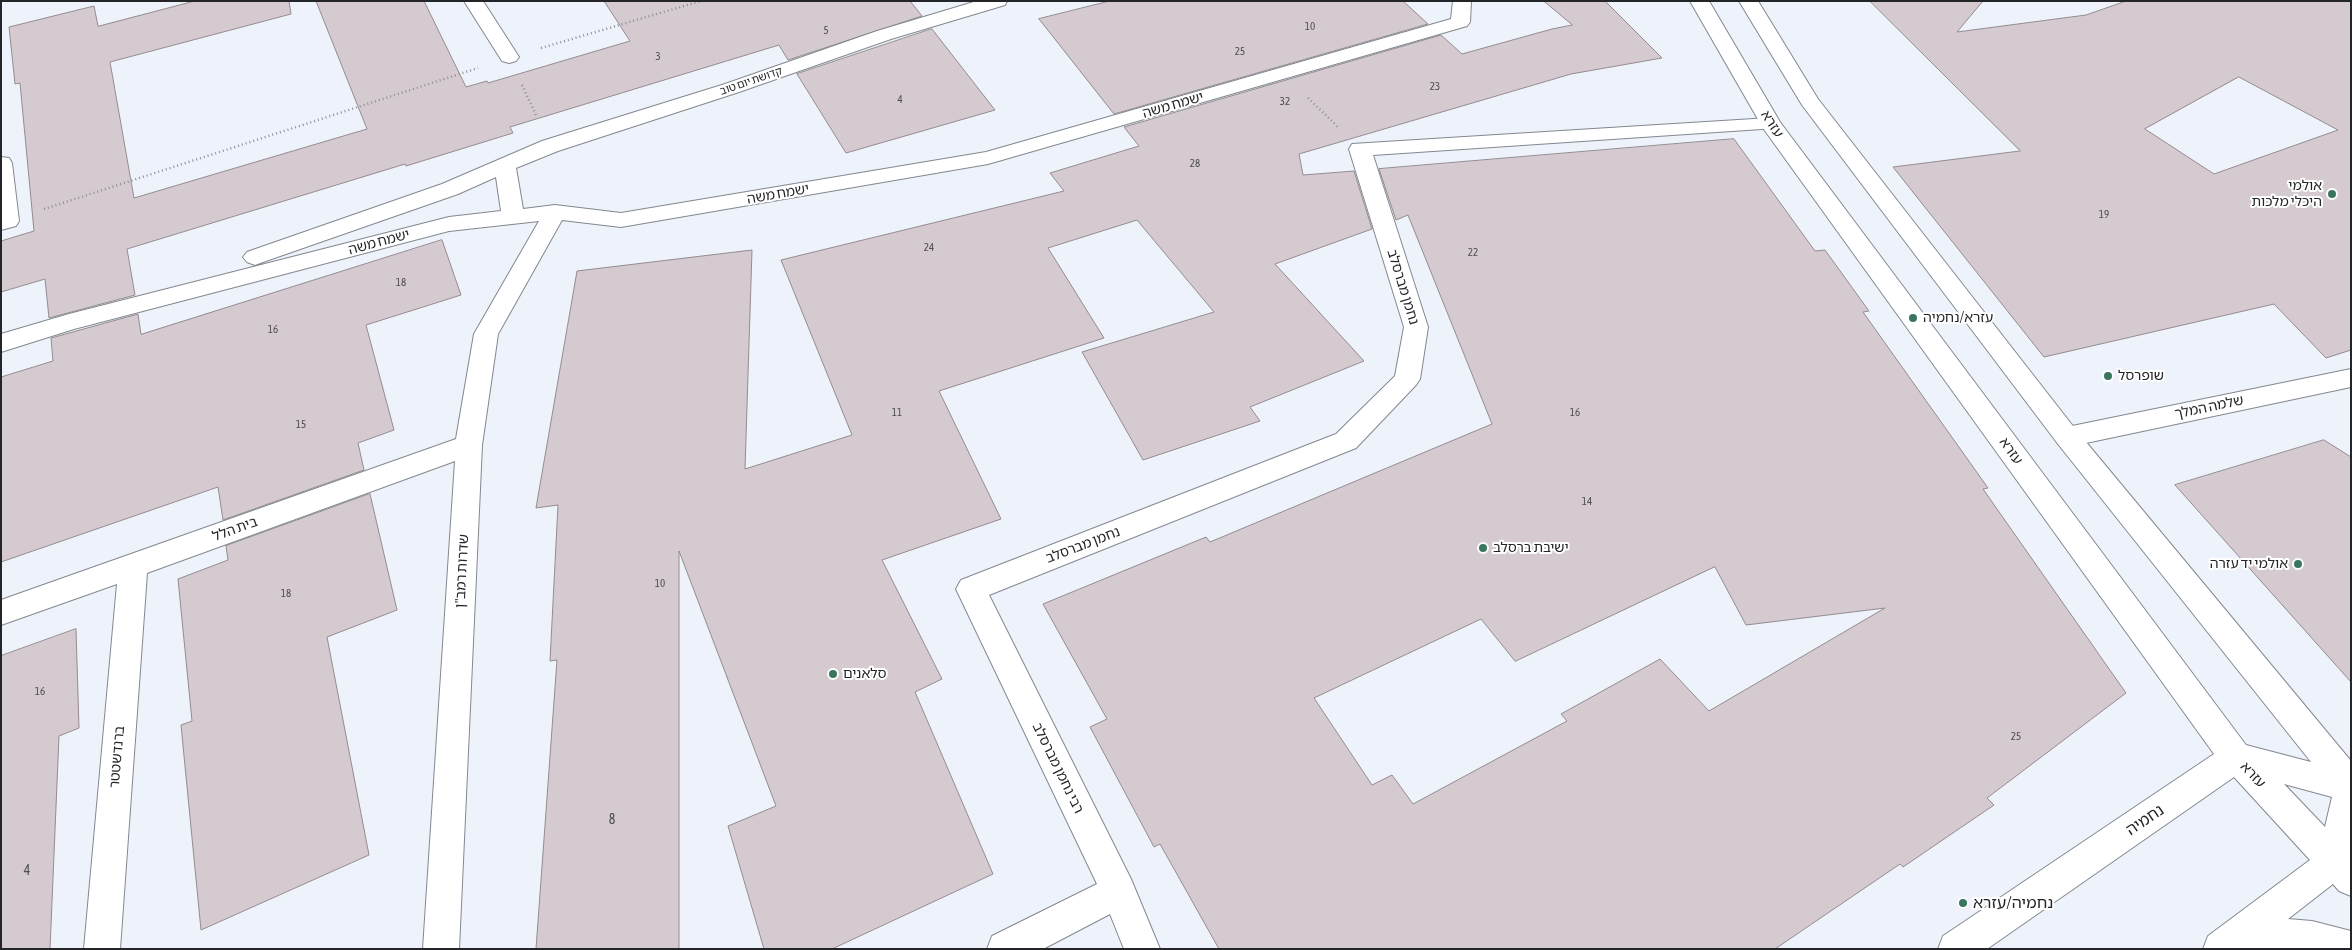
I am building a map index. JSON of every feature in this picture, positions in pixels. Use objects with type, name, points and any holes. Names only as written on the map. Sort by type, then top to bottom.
[{"type":"street","points":[[473,1],[509,57]]},
{"type":"street","name":"קדושת יום טוב","points":[[505,165],[550,146],[732,88],[884,35],[998,1]]},
{"type":"street","name":"ישמח משה","points":[[69,322],[449,224],[555,212],[621,220],[988,158],[1460,22],[1462,1]]},
{"type":"street","name":"עזרא","points":[[1699,1],[1770,124],[2236,757],[2342,871]]},
{"type":"street","points":[[1748,1],[1809,101],[2067,436],[2351,787],[2342,871],[2231,941]]},
{"type":"street","points":[[1360,149],[1770,124]]},
{"type":"street","name":"נחמן מברסלב","points":[[971,589],[1346,441],[1407,379],[1416,327],[1360,149]]},
{"type":"street","points":[[1,162],[4,222]]},
{"type":"street","points":[[505,165],[513,217]]},
{"type":"street","name":"ישמח משה","points":[[1,343],[69,322],[450,189],[505,165]]},
{"type":"street","name":"שדרות רמב\"ן","points":[[442,949],[468,445],[486,334],[555,212]]},
{"type":"street","name":"שלמה המלך","points":[[2067,436],[2351,378]]},
{"type":"street","name":"בית הלל","points":[[1,613],[468,445]]},
{"type":"street","name":"ברנדשטטר","points":[[102,949],[132,566]]},
{"type":"street","name":"רבי נחמן מברסלב","points":[[971,589],[1119,891],[1142,949]]},
{"type":"street","points":[[2236,757],[2351,787]]},
{"type":"street","name":"נחמיה","points":[[1956,949],[2236,757]]},
{"type":"street","points":[[1006,949],[1119,891]]},
{"type":"street","points":[[2231,941],[2312,939],[2350,949]]},
{"type":"path","points":[[4,222],[509,57],[702,1]]},
{"type":"path","points":[[509,57],[550,146]]},
{"type":"path","points":[[1283,73],[1360,149]]},
{"type":"building","points":[[195,1],[289,1],[291,14],[110,62],[134,198],[367,129],[316,1],[424,1],[466,87],[487,81],[488,83],[630,41],[604,1],[910,1],[922,16],[788,60],[779,45],[510,127],[513,133],[127,249],[135,295],[49,318],[45,279],[1,292],[1,241],[34,231],[20,83],[15,84],[9,27],[94,6],[98,26]]},
{"type":"building","points":[[1110,1],[1403,1],[1428,24],[1114,114],[1039,19]]},
{"type":"building","points":[[1544,1],[1605,1],[1662,58],[1571,74],[1299,154],[1303,175],[1354,171],[1372,229],[1275,264],[1364,361],[1250,407],[1260,421],[1143,460],[1082,352],[1214,312],[1137,220],[1048,248],[1104,338],[939,391],[1001,519],[882,560],[942,679],[915,692],[993,874],[832,949],[764,949],[728,826],[776,806],[679,551],[679,949],[536,949],[557,660],[550,661],[558,505],[536,508],[577,271],[752,250],[745,469],[852,435],[781,260],[1064,191],[1050,173],[1139,146],[1124,127],[1441,35],[1462,54],[1572,25]]},
{"type":"building","points":[[1870,1],[1983,1],[1957,32],[2086,15],[2126,1],[2351,1],[2351,350],[2326,358],[2274,304],[2044,357],[1893,167],[2020,151]],"holes":[[[2239,77],[2338,130],[2214,174],[2145,129]]]},
{"type":"building","points":[[932,29],[995,110],[846,153],[797,74]]},
{"type":"building","points":[[1734,139],[1815,251],[1825,250],[1869,311],[1863,312],[1988,488],[1983,489],[2126,693],[1987,798],[1994,805],[1903,867],[1900,864],[1775,949],[1219,949],[1160,844],[1154,847],[1090,727],[1107,719],[1043,604],[1206,537],[1210,542],[1492,424],[1408,215],[1396,220],[1379,169]],"holes":[[[1715,567],[1746,625],[1885,608],[1709,711],[1660,659],[1561,714],[1567,721],[1413,804],[1392,775],[1372,785],[1314,698],[1481,619],[1515,661]]]},
{"type":"building","points":[[442,240],[461,295],[366,325],[394,430],[358,443],[364,470],[223,520],[218,487],[1,562],[1,377],[53,361],[51,338],[138,314],[141,334]]},
{"type":"building","name":"אולמי יד עזרה","points":[[2324,440],[2351,457],[2351,682],[2175,485]]},
{"type":"building","points":[[370,494],[397,610],[327,637],[369,855],[201,930],[181,725],[192,721],[178,579],[228,560],[226,546]]},
{"type":"building","points":[[76,629],[79,728],[59,736],[50,949],[1,949],[1,656]]},
{"type":"place","name":"אולמי היכלי מלכות","points":[[2332,194]]},
{"type":"place","name":"עזרא/נחמיה","points":[[1913,318]]},
{"type":"place","name":"שופרסל","points":[[2108,376]]},
{"type":"place","name":"ישיבת ברסלב","points":[[1483,548]]},
{"type":"place","name":"אולמי יד עזרה","points":[[2298,564]]},
{"type":"place","name":"סלאנים","points":[[833,674]]},
{"type":"place","name":"נחמיה/עזרא","points":[[1963,903]]}]
